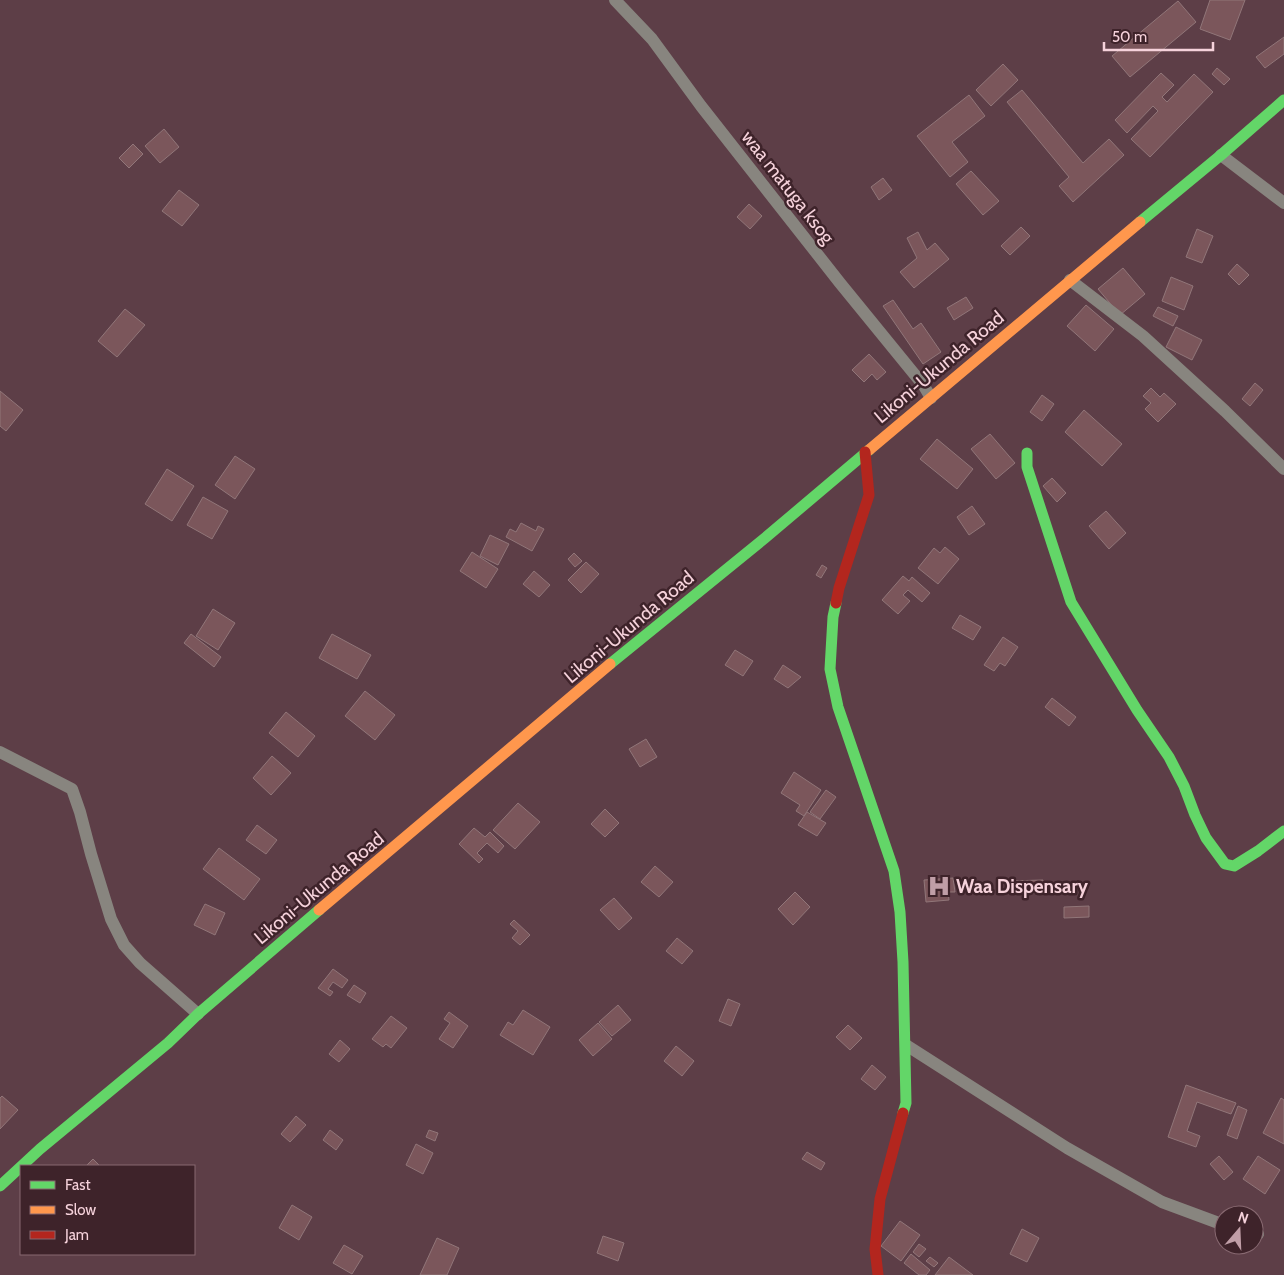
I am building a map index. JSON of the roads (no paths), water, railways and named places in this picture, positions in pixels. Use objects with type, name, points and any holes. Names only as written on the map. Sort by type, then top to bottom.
[{"type":"main road","name":"Likoni-Ukunda Road","points":[[23,1165],[168,1043],[198,1014],[614,660],[765,538],[1284,100]]},
{"type":"main road","points":[[865,452],[869,494],[839,588],[834,617],[830,670],[838,707],[894,871],[900,912],[906,1045],[906,1103],[880,1199],[874,1249],[878,1275]]},
{"type":"main road","points":[[1027,453],[1027,467],[1071,602],[1137,710],[1169,757],[1184,786],[1206,838],[1225,864],[1234,866],[1284,831]]},
{"type":"main road","name":"Likoni-Ukunda Road","points":[[0,1186],[20,1168]]},
{"type":"street","name":"waa matuga ksog","points":[[615,0],[652,39],[700,106],[924,386],[930,398]]},
{"type":"street","points":[[1221,155],[1284,203]]},
{"type":"street","points":[[1070,280],[1144,336],[1284,469]]},
{"type":"street","points":[[0,752],[72,789],[111,919],[124,945],[140,963],[198,1014]]},
{"type":"street","points":[[906,1045],[1067,1148],[1162,1202],[1214,1221]]},
{"type":"place","name":"Waa Dispensary","points":[[939,886]]}]
